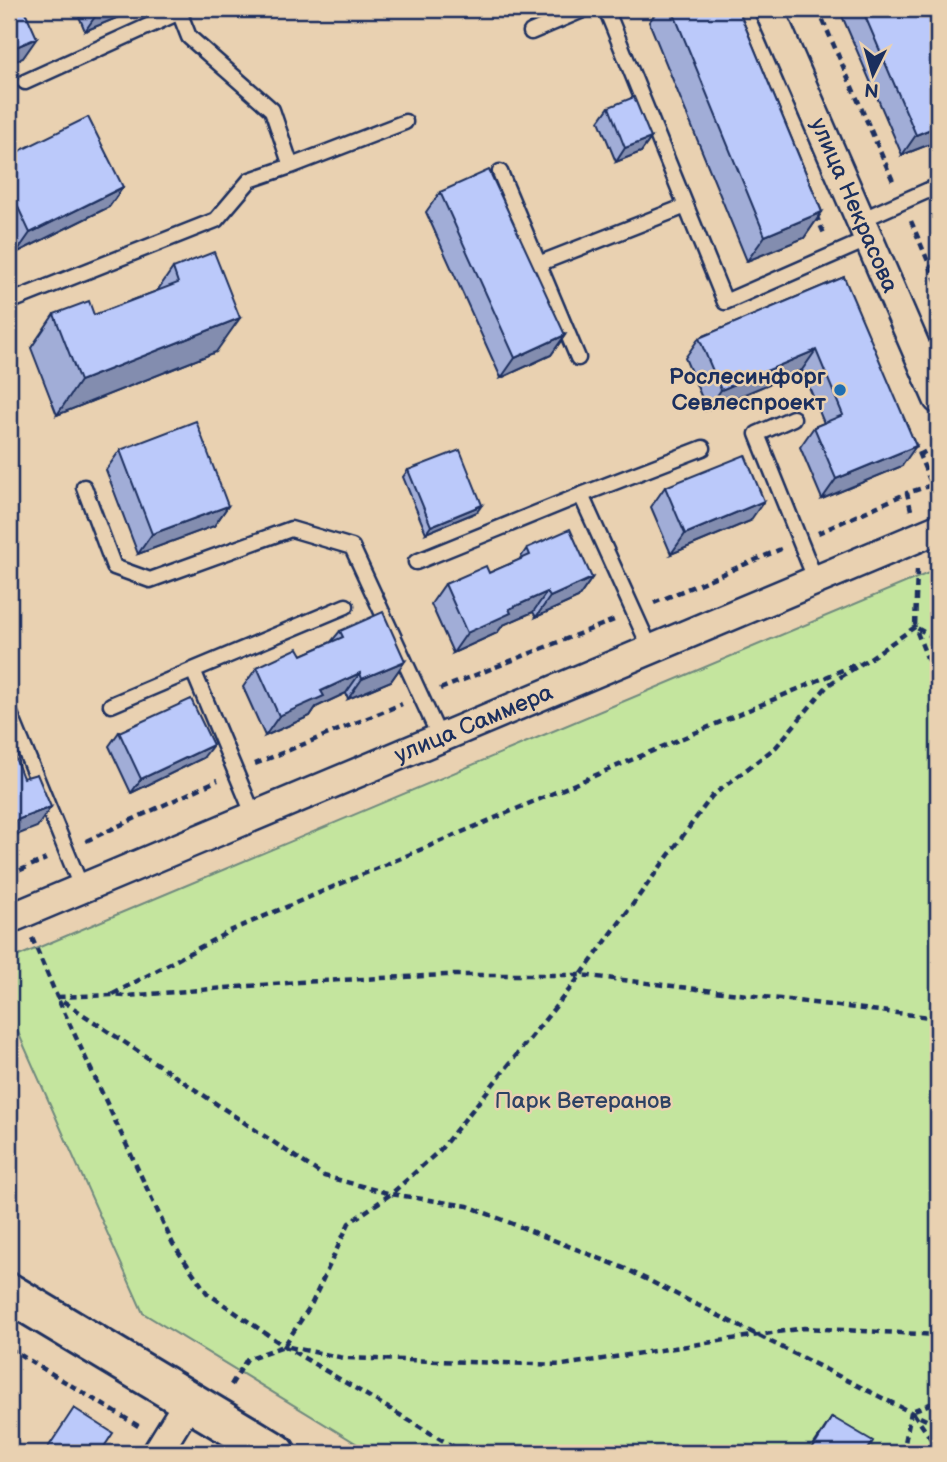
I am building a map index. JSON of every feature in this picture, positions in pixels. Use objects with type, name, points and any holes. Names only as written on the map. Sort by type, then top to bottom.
[{"type":"street","name":"улица Некрасова","points":[[769,9],[938,400]]},
{"type":"street","name":"улица Саммера","points":[[16,916],[928,534]]},
{"type":"street","points":[[9,1293],[276,1453]]},
{"type":"street","points":[[160,1448],[201,1408]]},
{"type":"lane","points":[[531,32],[586,9]]},
{"type":"lane","points":[[606,9],[725,302],[865,230],[902,202],[938,186]]},
{"type":"lane","points":[[25,82],[181,10],[189,37],[272,110],[291,166]]},
{"type":"lane","points":[[9,302],[216,220],[250,180],[405,122]]},
{"type":"lane","points":[[500,172],[578,358]]},
{"type":"lane","points":[[538,264],[686,206]]},
{"type":"lane","points":[[793,418],[757,434],[816,581]]},
{"type":"lane","points":[[416,562],[703,448]]},
{"type":"lane","points":[[84,487],[114,567],[150,580],[291,529],[352,547],[440,738]]},
{"type":"lane","points":[[581,495],[651,650]]},
{"type":"lane","points":[[111,705],[346,606]]},
{"type":"lane","points":[[193,670],[254,816]]},
{"type":"lane","points":[[9,711],[82,889]]},
{"type":"path","points":[[818,9],[938,285]]},
{"type":"path","points":[[919,455],[938,445]]},
{"type":"path","points":[[9,875],[236,772],[634,612],[907,493]]},
{"type":"path","points":[[928,534],[915,627],[938,686]]},
{"type":"path","points":[[915,627],[938,640]]},
{"type":"path","points":[[284,1346],[311,1305],[349,1223],[391,1194],[440,1150],[581,975],[712,796],[776,747],[828,685],[915,627]]},
{"type":"path","points":[[112,995],[232,930],[872,657]]},
{"type":"path","points":[[16,916],[173,1244],[207,1293],[284,1346],[464,1453]]},
{"type":"path","points":[[57,997],[126,996],[299,982],[446,975],[581,975],[938,1018]]},
{"type":"path","points":[[57,997],[324,1176],[391,1194],[468,1206],[626,1269],[752,1335],[938,1426]]},
{"type":"path","points":[[201,1408],[247,1359],[284,1346],[344,1357],[563,1365],[804,1328],[938,1335]]},
{"type":"path","points":[[9,1348],[160,1448]]},
{"type":"path","points":[[912,1411],[938,1401]]},
{"type":"path","points":[[912,1411],[931,1439]]},
{"type":"path","points":[[902,1452],[912,1411]]},
{"type":"green space","name":"Парк Ветеранов","points":[[938,569],[938,1453],[372,1453],[143,1313],[9,1012],[9,960]]},
{"type":"building","points":[[9,9],[24,9],[37,38],[9,50]]},
{"type":"building","points":[[672,9],[738,9],[822,212],[765,236]]},
{"type":"building","points":[[862,9],[931,9],[938,26],[938,126],[916,135]]},
{"type":"building","points":[[634,97],[651,138],[625,148],[609,107]]},
{"type":"building","points":[[88,117],[123,187],[30,233],[9,188],[9,156]]},
{"type":"building","points":[[489,170],[565,335],[515,358],[440,192]]},
{"type":"building","points":[[214,252],[240,318],[80,381],[54,314],[89,301],[94,315],[178,283],[173,268]]},
{"type":"building","name":"Рослесинфорг Севлеспроект","points":[[844,277],[916,446],[836,479],[814,427],[843,415],[816,350],[721,390],[699,338]]},
{"type":"building","points":[[196,421],[228,506],[152,534],[120,450]]},
{"type":"building","points":[[460,450],[482,505],[431,526],[408,470]]},
{"type":"building","points":[[745,455],[764,501],[685,534],[665,487]]},
{"type":"building","points":[[570,529],[592,578],[550,597],[547,592],[509,609],[511,613],[467,633],[445,584],[486,566],[489,573],[530,555],[527,548]]},
{"type":"building","points":[[383,612],[405,661],[362,679],[360,673],[321,691],[324,696],[279,716],[257,667],[298,648],[302,655],[343,637],[340,631]]},
{"type":"building","points":[[191,699],[213,745],[141,779],[119,732]]},
{"type":"building","points":[[9,742],[23,778],[37,774],[51,807],[9,823]]},
{"type":"building","points":[[74,1408],[113,1433],[100,1453],[45,1452]]},
{"type":"building","points":[[832,1417],[873,1441],[866,1453],[810,1453]]},
{"type":"place","name":"Рослесинфорг Севлеспроект","points":[[840,390]]}]
